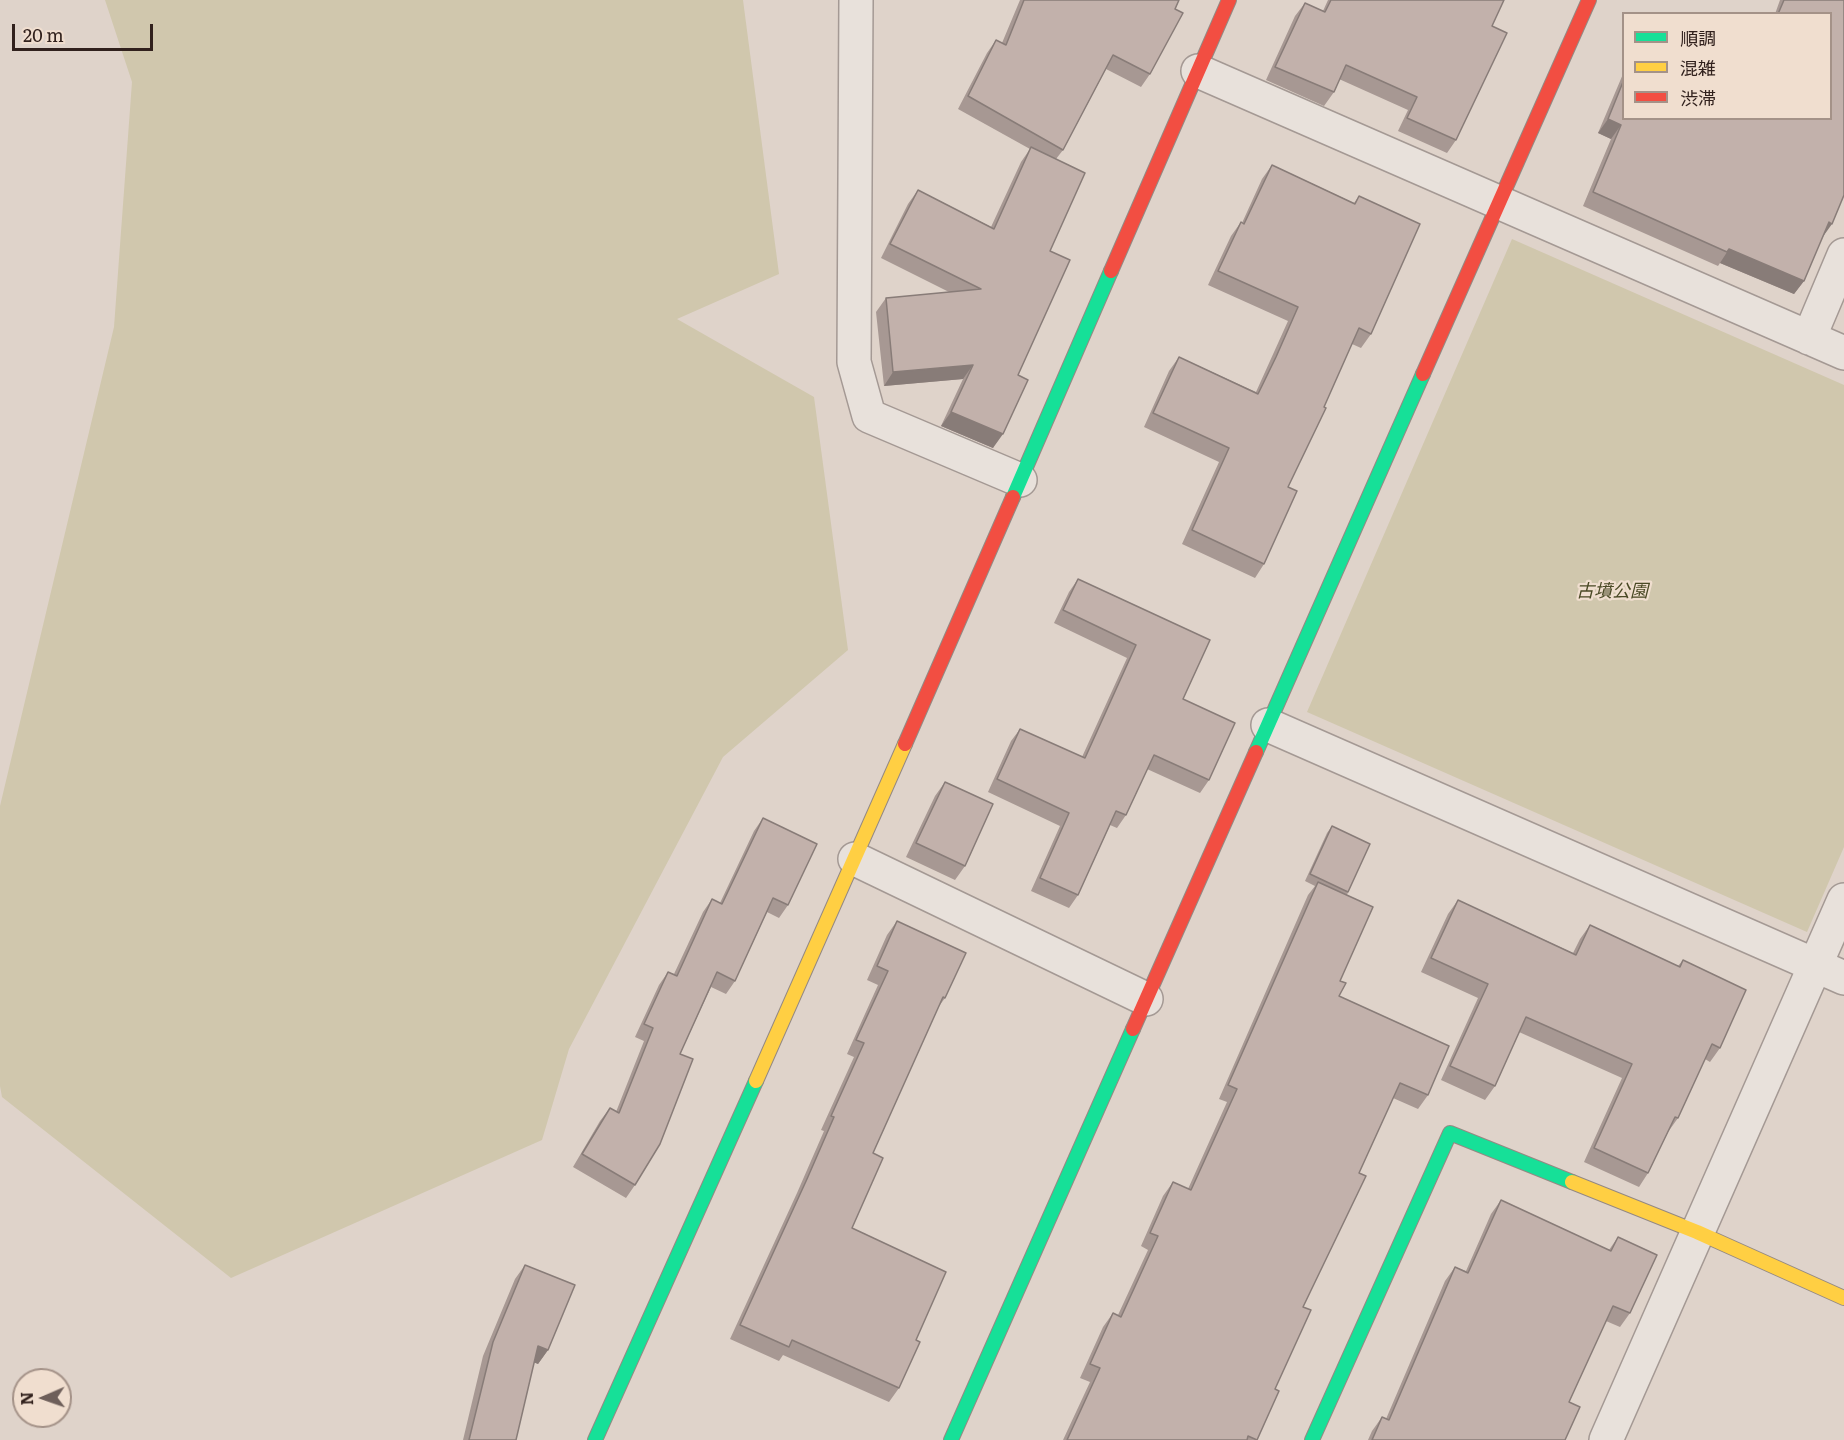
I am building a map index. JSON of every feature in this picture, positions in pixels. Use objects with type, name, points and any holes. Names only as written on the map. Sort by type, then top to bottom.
[{"type":"street","points":[[856,0],[854,362],[869,416],[1020,480]]},
{"type":"street","points":[[595,1440],[855,859],[1229,0]]},
{"type":"street","points":[[951,1440],[1589,0]]},
{"type":"street","points":[[1198,71],[1844,353]]},
{"type":"street","points":[[1809,338],[1844,255]]},
{"type":"street","points":[[1268,725],[1829,972]]},
{"type":"street","points":[[855,859],[1146,999]]},
{"type":"street","points":[[1606,1440],[1697,1232],[1829,972],[1844,900]]},
{"type":"street","points":[[1312,1440],[1450,1133],[1697,1232],[1844,1298]]},
{"type":"green space","points":[[105,0],[743,0],[779,274],[677,319],[814,397],[848,650],[723,757],[569,1049],[542,1140],[231,1278],[2,1097],[0,1086],[0,806],[114,327],[132,82]]},
{"type":"green space","name":"古墳公園","points":[[1512,239],[1844,385],[1844,847],[1807,932],[1307,712]]},
{"type":"building","points":[[1024,0],[1179,0],[1175,9],[1183,13],[1150,74],[1113,55],[1063,150],[968,96],[996,40],[1006,45]]},
{"type":"building","points":[[1331,0],[1504,0],[1492,26],[1507,33],[1456,140],[1407,118],[1417,97],[1346,65],[1334,92],[1275,67],[1305,3],[1325,12]]},
{"type":"building","points":[[1784,0],[1844,0],[1844,195],[1832,224],[1829,222],[1804,281],[1729,249],[1727,252],[1593,192],[1621,125],[1608,119],[1622,84],[1622,120],[1832,120],[1832,12],[1779,12]]},
{"type":"building","points":[[1031,147],[1085,173],[1050,251],[1070,260],[1018,375],[1028,380],[1003,434],[951,412],[973,365],[893,372],[886,298],[981,289],[890,244],[918,190],[994,229]]},
{"type":"building","points":[[1272,165],[1355,204],[1359,196],[1420,224],[1371,334],[1359,328],[1324,407],[1326,408],[1288,487],[1297,491],[1264,564],[1192,530],[1229,448],[1153,413],[1179,357],[1258,394],[1276,357],[1298,307],[1218,271],[1241,222],[1244,224]]},
{"type":"building","points":[[1078,579],[1210,640],[1183,699],[1235,723],[1209,780],[1154,755],[1126,815],[1116,811],[1078,895],[1040,878],[1069,813],[997,779],[1020,729],[1085,758],[1136,645],[1063,610]]},
{"type":"building","points":[[945,782],[993,804],[965,866],[916,843]]},
{"type":"building","points":[[763,818],[817,844],[788,905],[773,898],[735,981],[717,972],[680,1054],[693,1059],[660,1144],[635,1185],[582,1154],[610,1108],[619,1113],[653,1028],[644,1024],[668,972],[677,976],[712,899],[722,904]]},
{"type":"building","points":[[1332,826],[1370,844],[1348,892],[1310,874]]},
{"type":"building","points":[[1318,882],[1373,907],[1340,981],[1346,983],[1339,996],[1449,1046],[1428,1095],[1400,1083],[1359,1173],[1366,1176],[1303,1307],[1311,1310],[1275,1389],[1279,1391],[1257,1440],[1248,1436],[1247,1440],[1067,1440],[1100,1368],[1090,1364],[1113,1313],[1121,1317],[1158,1236],[1150,1233],[1173,1182],[1191,1190],[1237,1089],[1228,1085]]},
{"type":"building","points":[[1458,900],[1576,955],[1590,925],[1680,967],[1683,960],[1746,990],[1720,1048],[1712,1044],[1678,1118],[1675,1117],[1648,1173],[1594,1148],[1632,1064],[1526,1017],[1495,1086],[1450,1066],[1488,984],[1431,958]]},
{"type":"building","points":[[897,921],[966,953],[945,998],[943,997],[873,1153],[883,1158],[852,1228],[946,1272],[916,1340],[920,1342],[899,1388],[792,1340],[789,1347],[740,1325],[807,1179],[834,1117],[831,1116],[864,1043],[856,1040],[888,971],[877,966]]},
{"type":"building","points":[[1501,1200],[1611,1251],[1618,1237],[1657,1255],[1630,1313],[1613,1306],[1569,1402],[1580,1407],[1565,1440],[1372,1440],[1382,1417],[1389,1420],[1455,1267],[1468,1273]]},
{"type":"building","points":[[525,1265],[575,1285],[548,1350],[538,1346],[516,1440],[469,1440],[493,1342]]},
{"type":"traffic: fast","points":[[1013,497],[1111,271]]},
{"type":"traffic: fast","points":[[1256,752],[1423,374]]},
{"type":"traffic: fast","points":[[951,1440],[1133,1029]]},
{"type":"traffic: fast","points":[[595,1440],[756,1081]]},
{"type":"traffic: fast","points":[[1312,1440],[1450,1133],[1572,1182]]},
{"type":"traffic: slow","points":[[756,1081],[905,744]]},
{"type":"traffic: slow","points":[[1572,1182],[1697,1232],[1844,1298]]},
{"type":"traffic: jam","points":[[1111,271],[1229,0]]},
{"type":"traffic: jam","points":[[1423,374],[1589,0]]},
{"type":"traffic: jam","points":[[905,744],[1013,497]]},
{"type":"traffic: jam","points":[[1133,1029],[1256,752]]}]
